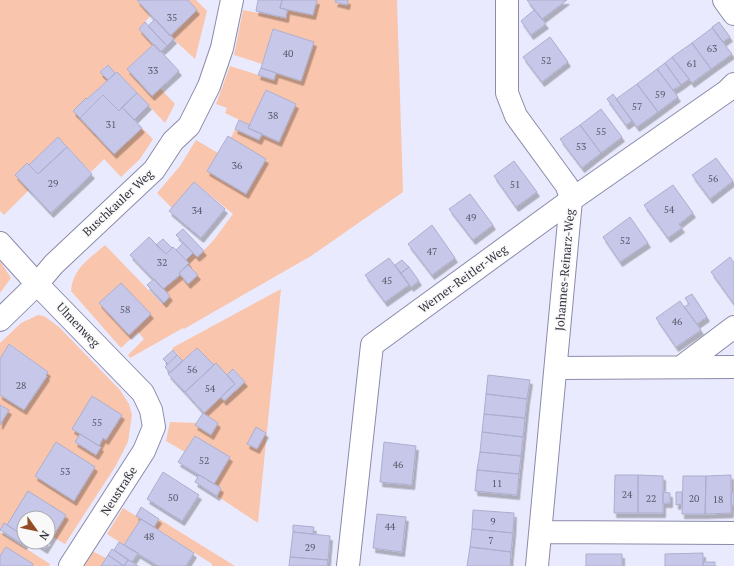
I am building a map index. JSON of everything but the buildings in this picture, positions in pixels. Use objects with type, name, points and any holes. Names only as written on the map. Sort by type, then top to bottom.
[{"type":"street","name":"Buschkauler Weg","points":[[0,320],[37,284],[54,264],[154,170],[173,141],[189,126],[209,86],[220,55],[232,0]]},
{"type":"street","name":"Johannes-Reinarz-Weg","points":[[507,0],[507,93],[516,116],[567,186],[572,200],[537,566]]},
{"type":"street","points":[[724,0],[734,14]]},
{"type":"street","name":"Werner-Reitler-Weg","points":[[348,566],[372,345],[572,200],[727,91],[734,84]]},
{"type":"street","name":"Ulmenweg","points":[[0,243],[37,284],[143,393],[151,410]]},
{"type":"street","points":[[681,367],[734,327]]},
{"type":"street","points":[[556,368],[734,367]]},
{"type":"street","name":"Neustraße","points":[[70,566],[144,451],[154,427],[151,410]]},
{"type":"street","points":[[540,532],[734,533]]},
{"type":"shaded area","points":[[0,0],[137,0],[151,15],[139,29],[154,44],[127,69],[152,96],[160,88],[175,104],[165,123],[117,72],[115,73],[107,65],[100,72],[108,80],[73,111],[114,154],[142,128],[153,139],[140,159],[121,177],[104,159],[91,172],[58,138],[29,165],[27,163],[15,175],[29,190],[4,215],[0,211]]},
{"type":"shaded area","points":[[188,0],[196,0],[207,11],[195,59],[170,36],[197,10]]},
{"type":"shaded area","points":[[317,0],[397,0],[403,192],[311,256],[184,329],[183,328],[130,358],[128,355],[144,339],[138,332],[121,348],[71,291],[72,283],[78,270],[105,245],[162,304],[170,296],[163,289],[180,275],[188,284],[198,275],[188,265],[189,263],[186,260],[193,253],[197,257],[213,241],[233,214],[194,182],[172,208],[157,193],[180,166],[196,140],[218,153],[207,171],[246,194],[266,160],[231,138],[235,129],[259,140],[262,134],[278,142],[296,104],[266,90],[250,125],[225,113],[227,108],[216,104],[230,66],[274,80],[276,73],[301,81],[314,42],[273,29],[262,64],[234,55],[243,10],[285,18],[287,10],[313,15]]},
{"type":"shaded area","points":[[0,261],[11,278],[0,293]]},
{"type":"shaded area","points":[[281,289],[258,523],[217,496],[221,488],[214,484],[230,457],[195,436],[185,452],[166,441],[170,422],[197,423],[211,435],[218,423],[203,413],[221,397],[225,401],[245,382],[234,369],[227,375],[214,365],[197,348],[183,361],[172,348]]},
{"type":"shaded area","points":[[38,315],[44,316],[59,327],[120,390],[129,404],[132,415],[128,442],[115,467],[65,544],[56,539],[56,532],[66,515],[28,492],[7,525],[4,524],[0,530],[0,395],[31,401],[48,372],[10,344],[0,359],[0,343],[21,323]]},
{"type":"shaded area","points":[[123,508],[141,519],[124,545],[107,534]]},
{"type":"shaded area","points":[[159,519],[235,566],[212,566],[212,564],[154,527]]},
{"type":"shaded area","points":[[0,532],[16,542],[16,550],[28,550],[50,564],[49,566],[32,566],[33,564],[6,547],[0,556]]},
{"type":"shaded area","points":[[92,551],[106,558],[101,566],[82,566]]}]
